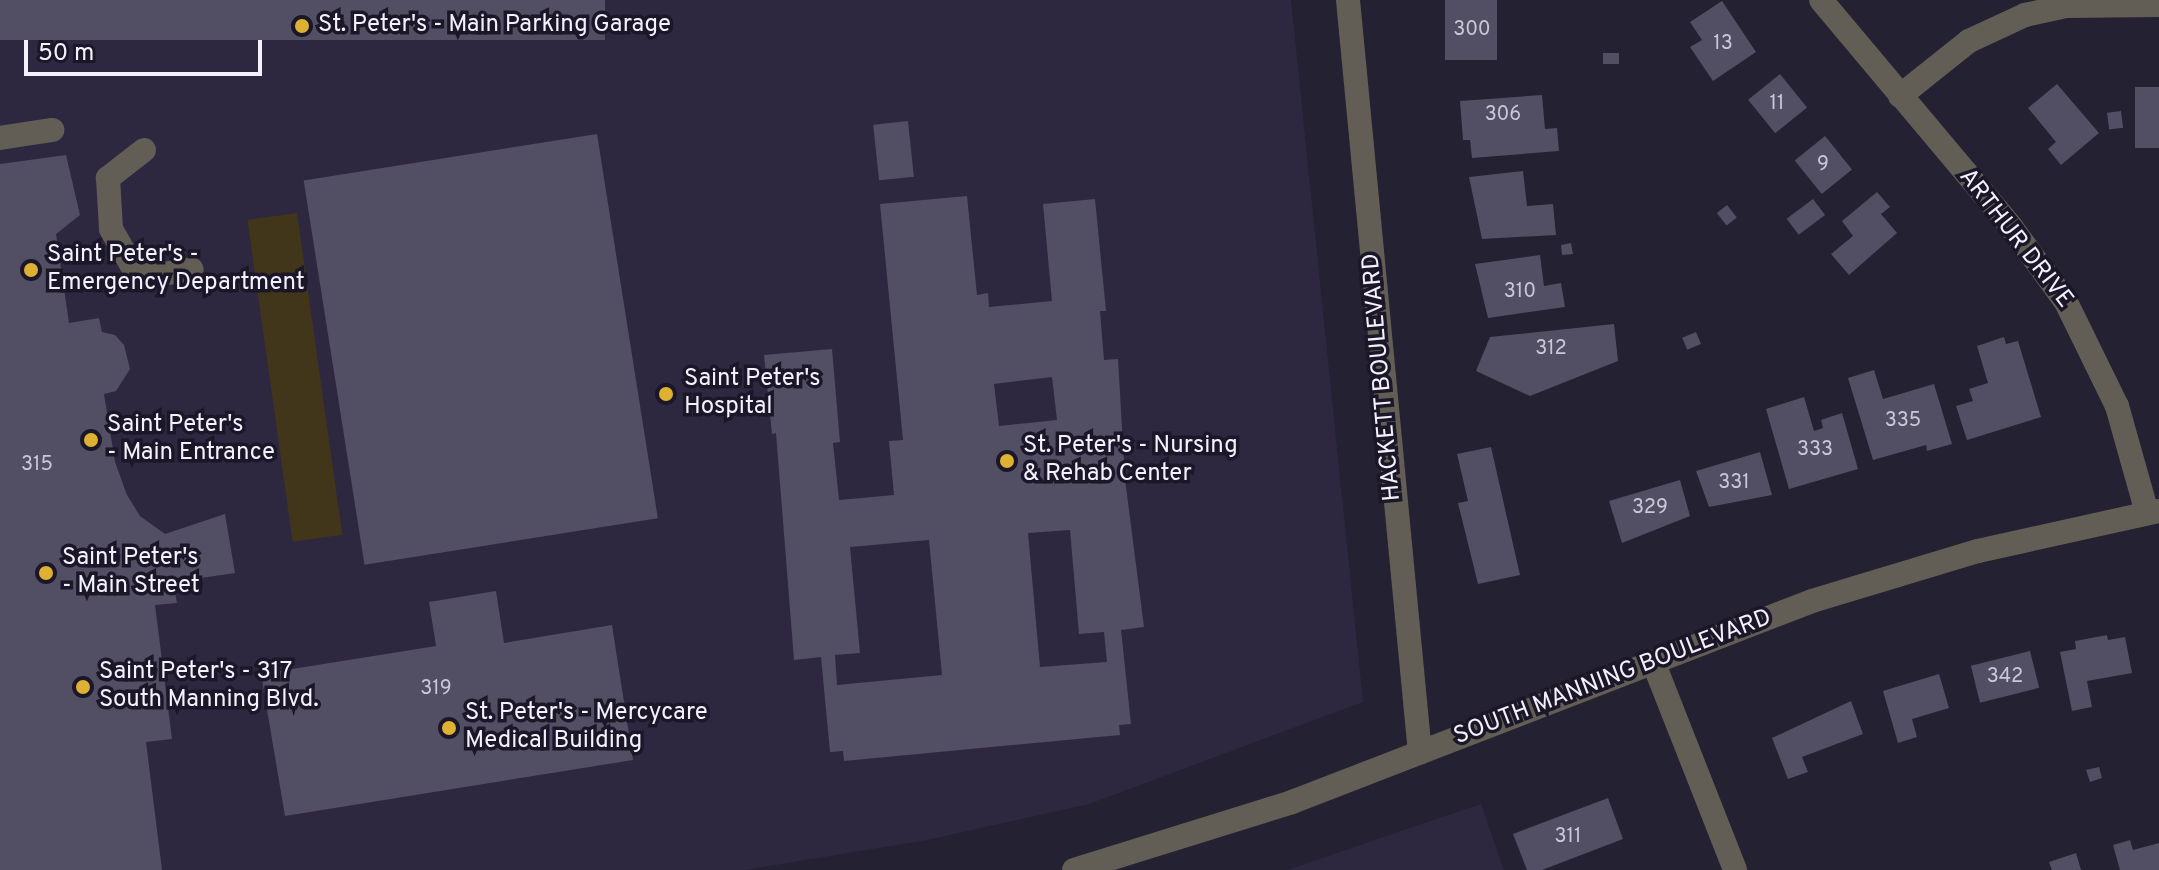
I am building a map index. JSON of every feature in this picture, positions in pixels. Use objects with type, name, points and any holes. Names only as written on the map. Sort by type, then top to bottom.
[{"type":"street","name":"HACKETT BOULEVARD","points":[[1348,0],[1420,753]]},
{"type":"street","name":"ARTHUR DRIVE","points":[[1821,0],[2046,272],[2084,332],[2130,441],[2153,512]]},
{"type":"street","points":[[1900,96],[1969,41],[2025,15],[2066,6],[2159,5]]},
{"type":"street","points":[[0,138],[52,130]]},
{"type":"street","points":[[144,150],[108,178],[111,229],[135,271],[156,275],[192,269]]},
{"type":"street","name":"SOUTH MANNING BOULEVARD","points":[[1074,870],[1292,802],[1784,611],[1900,573],[2153,512]]},
{"type":"street","points":[[1654,664],[1735,870]]},
{"type":"shaded area","name":"Saint Peter's Hospital","points":[[0,0],[1291,0],[1363,702],[1089,804],[927,840],[745,870],[0,870]]},
{"type":"shaded area","points":[[297,213],[342,535],[293,542],[247,220]]},
{"type":"shaded area","points":[[1481,804],[1504,870],[1288,870],[1398,832]]},
{"type":"building","name":"St. Peter's - Main Parking Garage","points":[[0,0],[605,0],[605,40],[0,40]]},
{"type":"building","points":[[1445,0],[1497,0],[1497,60],[1445,60]]},
{"type":"building","points":[[1722,1],[1756,52],[1713,81],[1690,47],[1702,40],[1690,22]]},
{"type":"building","points":[[1603,53],[1619,53],[1619,64],[1603,64]]},
{"type":"building","points":[[1780,74],[1807,107],[1775,133],[1748,100]]},
{"type":"building","points":[[2057,84],[2099,133],[2061,165],[2048,149],[2056,142],[2028,108]]},
{"type":"building","points":[[2135,87],[2159,87],[2159,148],[2135,148]]},
{"type":"building","points":[[1542,95],[1545,129],[1557,128],[1559,151],[1472,158],[1470,140],[1463,140],[1460,101]]},
{"type":"building","points":[[2121,111],[2123,128],[2109,130],[2107,113]]},
{"type":"building","points":[[908,121],[914,177],[879,180],[873,125]]},
{"type":"building","points":[[597,134],[658,518],[365,565],[304,180]]},
{"type":"building","points":[[1825,136],[1852,169],[1822,194],[1795,161]]},
{"type":"building","points":[[66,155],[80,215],[56,234],[69,323],[99,318],[102,332],[115,335],[124,345],[130,369],[116,391],[104,394],[115,462],[127,495],[140,516],[165,534],[225,514],[235,573],[173,582],[177,603],[155,605],[172,739],[146,742],[162,870],[0,870],[0,164]]},
{"type":"building","points":[[1523,171],[1527,206],[1553,204],[1556,235],[1482,239],[1469,177]]},
{"type":"building","points":[[1877,192],[1890,207],[1881,214],[1897,233],[1849,275],[1831,254],[1853,236],[1842,221]]},
{"type":"building","name":"St. Peter's - Nursing & Rehab Center","points":[[967,196],[977,295],[988,293],[989,307],[1052,301],[1043,204],[1095,199],[1106,311],[1100,311],[1104,360],[1118,359],[1125,479],[1144,627],[1121,630],[1131,724],[1119,725],[1120,735],[844,761],[843,751],[830,752],[821,657],[794,660],[776,433],[772,434],[764,355],[832,349],[840,442],[833,443],[839,500],[894,495],[889,441],[903,440],[880,204]],"holes":[[[1052,377],[1057,420],[999,426],[994,384]],[[1070,530],[1079,634],[1104,632],[1107,662],[1040,667],[1028,533]],[[929,540],[942,675],[837,685],[835,655],[860,653],[850,547]]]},
{"type":"building","points":[[1813,199],[1825,215],[1799,235],[1787,219]]},
{"type":"building","points":[[1727,205],[1737,218],[1727,226],[1717,213]]},
{"type":"building","points":[[1571,243],[1573,254],[1562,255],[1561,245]]},
{"type":"building","points":[[1540,255],[1544,286],[1561,283],[1565,307],[1488,318],[1475,264]]},
{"type":"building","points":[[1614,324],[1618,361],[1530,396],[1476,371],[1490,337]]},
{"type":"building","points":[[1696,332],[1701,344],[1687,350],[1682,338]]},
{"type":"building","points":[[2004,337],[2006,344],[2018,341],[2041,417],[1967,440],[1956,406],[1973,401],[1969,389],[1988,383],[1977,346]]},
{"type":"building","points":[[1874,370],[1883,399],[1934,384],[1952,444],[1927,451],[1926,445],[1873,460],[1848,378]]},
{"type":"building","points":[[1804,397],[1814,431],[1823,428],[1821,420],[1842,413],[1858,469],[1789,489],[1766,409]]},
{"type":"building","points":[[1491,447],[1520,575],[1478,584],[1458,503],[1468,501],[1457,454]]},
{"type":"building","points":[[1760,452],[1772,495],[1709,507],[1696,471]]},
{"type":"building","points":[[1680,480],[1690,516],[1622,543],[1609,501]]},
{"type":"building","name":"St. Peter's - Mercycare Medical Building","points":[[496,591],[504,643],[612,625],[633,760],[285,816],[261,674],[436,646],[429,602]]},
{"type":"building","points":[[2107,635],[2108,640],[2125,637],[2132,673],[2087,681],[2092,707],[2072,711],[2060,652],[2076,649],[2075,641]]},
{"type":"building","points":[[2030,651],[2039,688],[1980,703],[1971,666]]},
{"type":"building","points":[[1939,674],[1949,708],[1912,719],[1917,737],[1898,743],[1883,691]]},
{"type":"building","points":[[1851,701],[1863,734],[1802,757],[1808,772],[1788,779],[1772,738]]},
{"type":"building","points":[[2099,767],[2102,778],[2090,782],[2086,770]]},
{"type":"building","points":[[1608,798],[1623,839],[1542,870],[1527,870],[1513,834]]},
{"type":"building","points":[[2130,840],[2133,850],[2159,843],[2159,870],[2120,870],[2113,845]]},
{"type":"building","points":[[2076,853],[2081,870],[2052,870],[2049,862]]},
{"type":"place","name":"St. Peter's - Main Parking Garage","points":[[302,26]]},
{"type":"place","name":"Saint Peter's - Emergency Department","points":[[31,270]]},
{"type":"place","name":"Saint Peter's Hospital","points":[[666,394]]},
{"type":"place","name":"Saint Peter's - Main Entrance","points":[[91,440]]},
{"type":"place","name":"St. Peter's - Nursing & Rehab Center","points":[[1007,461]]},
{"type":"place","name":"Saint Peter's - Main Street","points":[[46,573]]},
{"type":"place","name":"Saint Peter's - 317 South Manning Blvd.","points":[[83,687]]},
{"type":"place","name":"St. Peter's - Mercycare Medical Building","points":[[449,728]]}]
